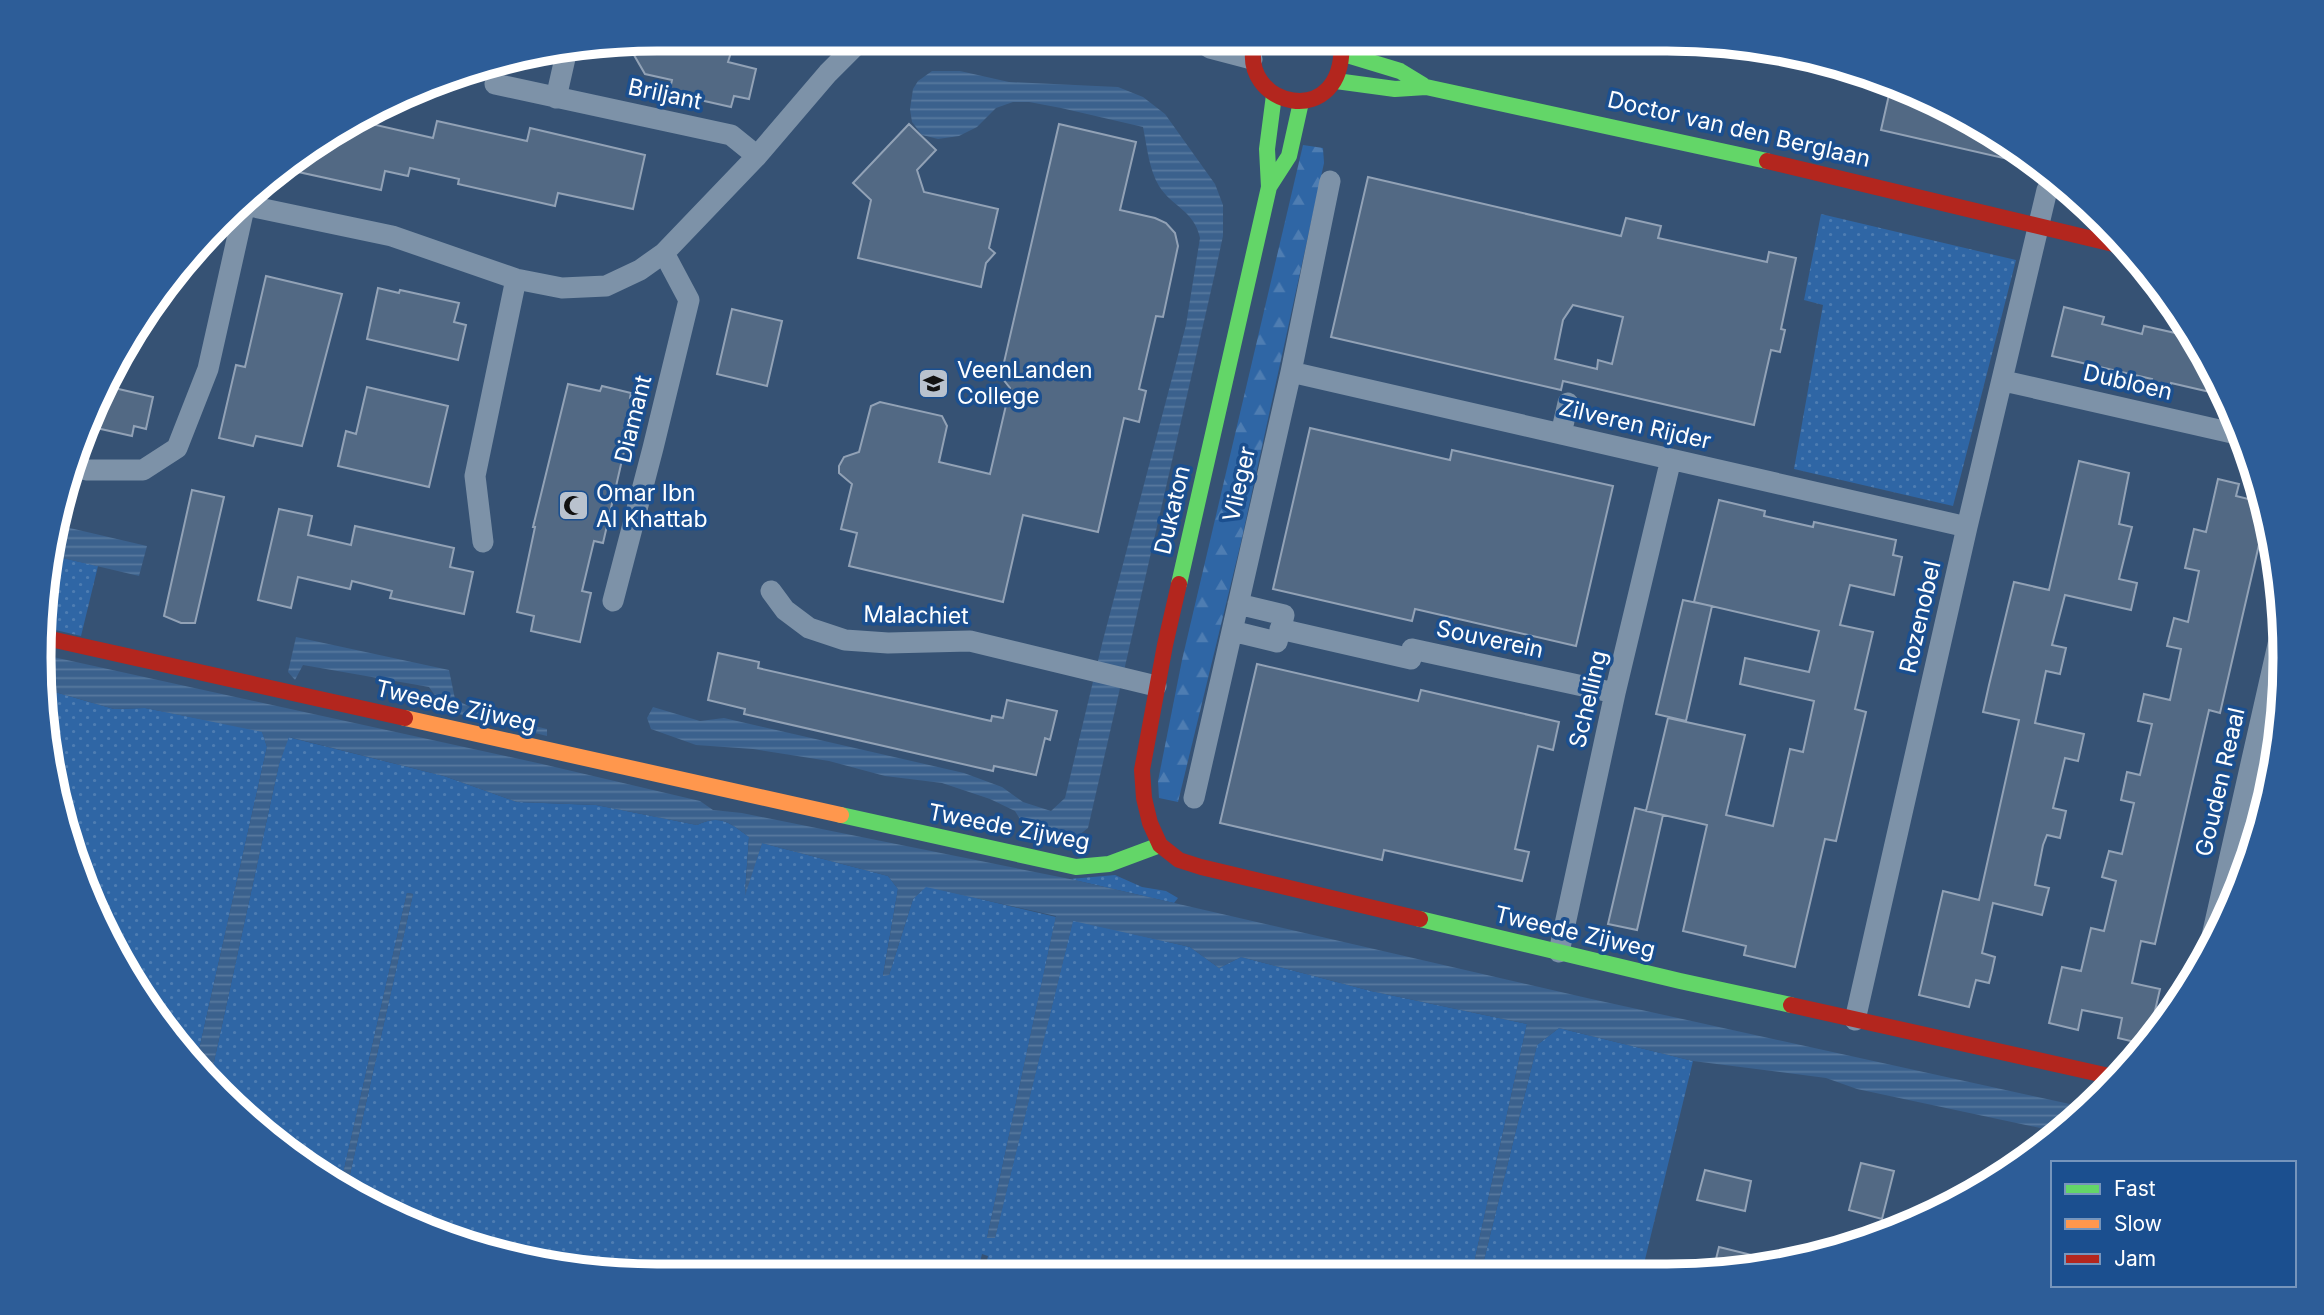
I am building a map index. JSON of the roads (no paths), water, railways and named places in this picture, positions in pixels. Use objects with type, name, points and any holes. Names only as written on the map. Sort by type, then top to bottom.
[{"type":"street","points":[[251,206],[392,236],[516,279],[562,288],[606,286],[640,270],[664,253],[757,156],[828,72],[850,51]]},
{"type":"street","points":[[1254,51],[1259,79],[1274,95],[1301,102],[1315,99],[1327,92],[1342,68],[1343,51]]},
{"type":"street","name":"Doctor van den Berglaan","points":[[1353,51],[1401,71],[1426,87]]},
{"type":"street","points":[[556,98],[565,58]]},
{"type":"street","name":"Doctor van den Berglaan","points":[[1336,81],[1395,89],[1426,87],[1817,172],[2110,243]]},
{"type":"street","name":"Briljant","points":[[495,84],[731,135],[757,156]]},
{"type":"street","name":"Dukaton","points":[[1160,845],[1150,823],[1142,770],[1156,686],[1269,187],[1267,149],[1274,95]]},
{"type":"street","name":"Dukaton","points":[[1269,187],[1289,156],[1301,102]]},
{"type":"street","name":"Vlieger","points":[[1194,797],[1291,372],[1330,181]]},
{"type":"street","points":[[2039,227],[2050,187]]},
{"type":"street","points":[[81,469],[143,470],[177,449],[208,369],[243,214]]},
{"type":"street","name":"Rozenobel","points":[[1855,1020],[1967,527],[2039,227]]},
{"type":"street","name":"Diamant","points":[[613,601],[689,300],[664,253]]},
{"type":"street","points":[[484,542],[475,476],[516,279]]},
{"type":"street","name":"Zilveren Rijder","points":[[1291,372],[1967,527]]},
{"type":"street","name":"Dubloen","points":[[2004,381],[2230,432]]},
{"type":"street","points":[[1561,434],[1568,403]]},
{"type":"street","name":"Schelling","points":[[1559,952],[1615,693],[1671,459]]},
{"type":"street","name":"Malachiet","points":[[771,591],[785,610],[809,628],[845,640],[888,643],[970,640],[1156,686]]},
{"type":"street","points":[[1232,631],[1277,642],[1284,615],[1238,604]]},
{"type":"street","name":"Souverein","points":[[1280,629],[1411,659],[1412,649],[1615,693]]},
{"type":"street","name":"Tweede Zijweg","points":[[51,639],[1076,867],[1091,868],[1126,859],[1160,845],[1179,860],[1201,867],[1855,1020],[1948,1051],[2106,1076]]},
{"type":"street","name":"Gouden Reaal","points":[[2218,910],[2273,668]]},
{"type":"place","name":"VeenLanden College","points":[[934,383]]},
{"type":"place","name":"Omar Ibn Al Khattab","points":[[573,506]]}]
